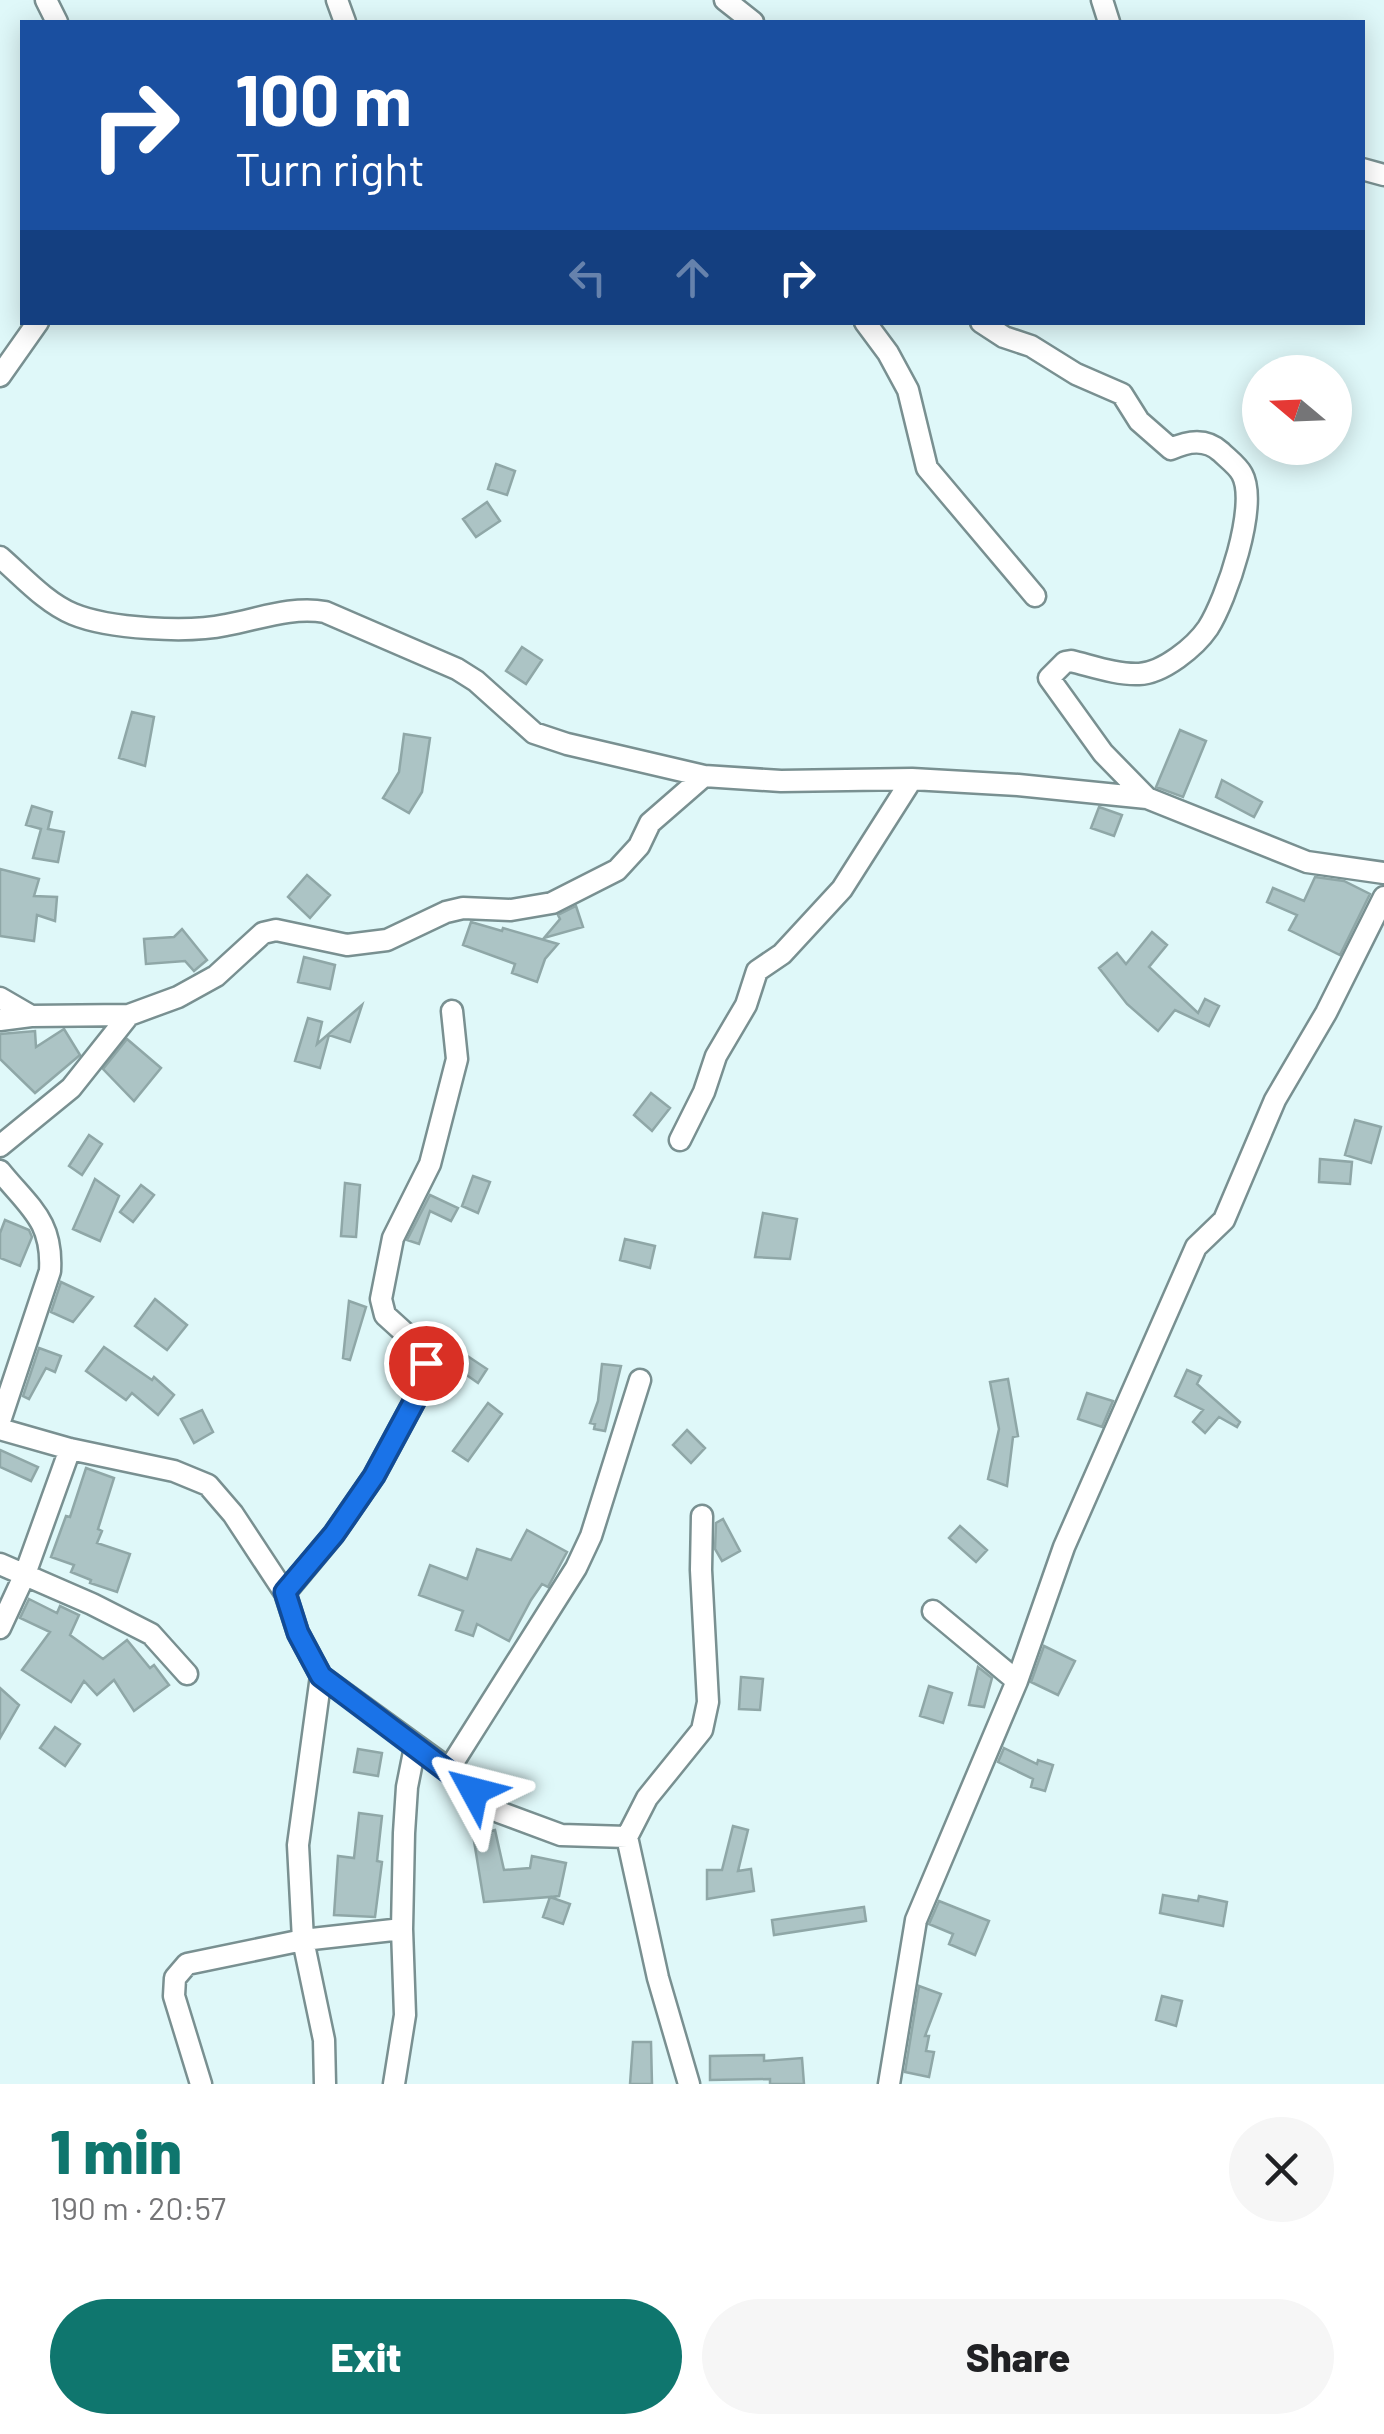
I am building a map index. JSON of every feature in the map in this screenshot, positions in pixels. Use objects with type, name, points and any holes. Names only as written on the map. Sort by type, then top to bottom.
[{"type":"street","points":[[725,0],[751,20]]},
{"type":"street","points":[[0,376],[36,325]]},
{"type":"street","points":[[867,325],[908,390],[928,468],[1036,596]]},
{"type":"street","points":[[986,325],[1122,394],[1139,421],[1172,449],[1188,441],[1214,446],[1242,473],[1247,494],[1246,517],[1218,610],[1206,632],[1158,670],[1140,674],[1071,661],[1049,678],[1102,754],[1147,798]]},
{"type":"street","points":[[0,557],[55,604],[75,615],[110,622],[181,630],[304,608],[325,612],[457,669],[534,733],[704,776],[782,782],[912,779],[1147,798],[1307,862],[1384,873]]},
{"type":"street","points":[[0,1020],[129,1015],[216,976],[264,933],[276,930],[346,945],[387,940],[446,912],[464,908],[511,910],[552,903],[617,870],[639,846],[650,823],[704,776]]},
{"type":"street","points":[[680,1140],[704,1092],[716,1056],[746,1005],[757,972],[782,954],[842,889],[912,779]]},
{"type":"street","points":[[890,2084],[916,1920],[1017,1681],[1064,1547],[1196,1248],[1224,1220],[1275,1100],[1326,1013],[1384,897]]},
{"type":"street","points":[[0,998],[31,1016]]},
{"type":"street","points":[[285,1592],[334,1534],[374,1476],[423,1385],[426,1363],[418,1344],[385,1315],[381,1299],[393,1238],[430,1164],[457,1059],[452,1010]]},
{"type":"street","points":[[0,1146],[71,1088],[129,1015]]},
{"type":"street","points":[[0,1171],[47,1229],[51,1249],[50,1272],[0,1421]]},
{"type":"street","points":[[449,1769],[576,1568],[591,1536],[640,1380]]},
{"type":"street","points":[[0,1429],[70,1449],[174,1471],[208,1486],[234,1514],[285,1592],[298,1633],[321,1676],[449,1769],[499,1812],[561,1835],[627,1838]]},
{"type":"street","points":[[0,1628],[25,1574],[70,1449]]},
{"type":"street","points":[[689,2084],[658,1978],[627,1838],[647,1798],[702,1730],[708,1702],[702,1516]]},
{"type":"street","points":[[0,1564],[150,1634],[187,1674]]},
{"type":"street","points":[[933,1611],[1017,1681]]},
{"type":"street","points":[[321,1676],[298,1845],[304,1940],[324,2040],[325,2084]]},
{"type":"street","points":[[394,2084],[405,2016],[402,1929],[406,1787],[415,1746]]},
{"type":"street","points":[[201,2084],[174,1996],[175,1978],[186,1964],[304,1940],[402,1929]]},
{"type":"building","points":[[496,464],[515,471],[507,495],[488,489]]},
{"type":"building","points":[[487,502],[500,521],[476,537],[463,519]]},
{"type":"building","points":[[522,647],[542,660],[526,684],[506,671]]},
{"type":"building","points":[[132,712],[154,717],[145,766],[119,758]]},
{"type":"building","points":[[1180,730],[1206,741],[1183,797],[1156,787]]},
{"type":"building","points":[[404,734],[430,738],[422,792],[409,813],[383,798],[399,772]]},
{"type":"building","points":[[1222,780],[1262,802],[1254,817],[1216,797]]},
{"type":"building","points":[[32,806],[52,812],[48,829],[64,832],[58,862],[33,858],[41,829],[26,825]]},
{"type":"building","points":[[1099,807],[1122,815],[1114,836],[1091,828]]},
{"type":"building","points":[[0,869],[39,879],[34,896],[57,897],[55,921],[37,915],[34,941],[0,936]]},
{"type":"building","points":[[307,875],[330,895],[310,918],[288,897]]},
{"type":"building","points":[[1315,877],[1344,881],[1370,894],[1340,955],[1289,930],[1297,915],[1267,902],[1273,888],[1304,901]]},
{"type":"building","points":[[576,906],[583,927],[544,938],[560,919],[558,915]]},
{"type":"building","points":[[471,922],[558,944],[545,959],[537,982],[512,973],[515,964],[463,945]]},
{"type":"building","points":[[182,929],[207,960],[194,971],[185,961],[146,964],[144,939],[174,937]]},
{"type":"building","points":[[1152,932],[1167,945],[1149,967],[1198,1013],[1205,999],[1219,1006],[1209,1026],[1175,1010],[1158,1031],[1127,1004],[1099,968],[1117,953],[1126,964]]},
{"type":"building","points":[[304,957],[335,965],[330,989],[298,982]]},
{"type":"building","points":[[362,1005],[350,1042],[329,1035],[320,1068],[295,1061],[308,1018],[322,1022],[317,1044]]},
{"type":"building","points":[[64,1029],[80,1055],[35,1093],[0,1059],[0,1034],[35,1031],[36,1047]]},
{"type":"building","points":[[127,1039],[161,1068],[134,1101],[103,1069]]},
{"type":"building","points":[[651,1093],[670,1108],[652,1131],[634,1115]]},
{"type":"building","points":[[1355,1120],[1381,1127],[1371,1163],[1345,1155]]},
{"type":"building","points":[[89,1135],[102,1144],[82,1175],[69,1166]]},
{"type":"building","points":[[1320,1159],[1352,1162],[1350,1184],[1319,1182]]},
{"type":"building","points":[[473,1176],[490,1182],[478,1213],[462,1206]]},
{"type":"building","points":[[95,1179],[119,1196],[100,1241],[73,1229]]},
{"type":"building","points":[[345,1183],[360,1185],[356,1237],[341,1236]]},
{"type":"building","points":[[141,1185],[154,1195],[133,1222],[120,1212]]},
{"type":"building","points":[[430,1195],[458,1208],[451,1221],[430,1211],[419,1244],[407,1240]]},
{"type":"building","points":[[763,1213],[797,1219],[790,1259],[755,1257]]},
{"type":"building","points":[[5,1220],[29,1230],[32,1237],[20,1266],[0,1258],[0,1233]]},
{"type":"building","points":[[625,1239],[655,1246],[650,1268],[620,1260]]},
{"type":"building","points":[[61,1282],[93,1297],[73,1322],[51,1312]]},
{"type":"building","points":[[155,1299],[187,1325],[167,1350],[135,1326]]},
{"type":"building","points":[[349,1301],[366,1307],[350,1360],[343,1358]]},
{"type":"building","points":[[104,1347],[152,1380],[154,1377],[174,1395],[158,1415],[132,1393],[126,1400],[86,1371]]},
{"type":"building","points":[[39,1348],[61,1356],[55,1372],[46,1368],[29,1399],[23,1396]]},
{"type":"building","points":[[457,1349],[487,1369],[478,1383],[448,1362]]},
{"type":"building","points":[[602,1364],[621,1366],[605,1431],[594,1429],[595,1424],[590,1423],[598,1401]]},
{"type":"building","points":[[1187,1370],[1201,1376],[1197,1384],[1240,1422],[1237,1427],[1219,1417],[1205,1433],[1193,1422],[1203,1410],[1175,1396]]},
{"type":"building","points":[[1008,1379],[1018,1436],[1013,1437],[1007,1486],[988,1479],[999,1429],[990,1382]]},
{"type":"building","points":[[1087,1393],[1113,1401],[1102,1427],[1078,1419]]},
{"type":"building","points":[[488,1403],[502,1414],[468,1461],[453,1451]]},
{"type":"building","points":[[202,1410],[213,1432],[194,1443],[181,1419]]},
{"type":"building","points":[[687,1430],[705,1448],[691,1463],[673,1445]]},
{"type":"building","points":[[0,1450],[38,1467],[31,1481],[0,1467]]},
{"type":"building","points":[[86,1468],[114,1478],[97,1543],[130,1554],[117,1592],[90,1583],[91,1580],[71,1572],[74,1565],[51,1557],[66,1516],[70,1517]]},
{"type":"building","points":[[723,1519],[740,1551],[722,1561],[715,1549],[716,1523]]},
{"type":"building","points":[[960,1526],[987,1550],[976,1562],[949,1538]]},
{"type":"building","points":[[527,1530],[567,1552],[548,1587],[542,1584],[531,1600],[509,1641],[477,1624],[473,1636],[456,1630],[463,1611],[419,1595],[430,1565],[467,1579],[477,1549],[511,1560]]},
{"type":"building","points":[[29,1599],[57,1613],[60,1606],[79,1615],[70,1635],[103,1659],[127,1640],[169,1685],[134,1711],[114,1680],[97,1695],[84,1681],[71,1702],[22,1670],[50,1632],[20,1618]]},
{"type":"building","points":[[1044,1646],[1075,1661],[1058,1695],[1031,1682]]},
{"type":"building","points":[[978,1667],[992,1678],[984,1707],[969,1705]]},
{"type":"building","points":[[741,1677],[763,1679],[760,1710],[739,1709]]},
{"type":"building","points":[[929,1686],[952,1693],[943,1723],[920,1716]]},
{"type":"building","points":[[0,1688],[19,1705],[0,1738]]},
{"type":"building","points":[[55,1727],[80,1744],[65,1766],[40,1748]]},
{"type":"building","points":[[1004,1748],[1037,1764],[1038,1760],[1053,1765],[1045,1791],[1031,1787],[1033,1779],[998,1762]]},
{"type":"building","points":[[358,1749],[382,1753],[378,1776],[354,1772]]},
{"type":"building","points":[[359,1813],[382,1816],[377,1861],[382,1862],[375,1917],[334,1915],[338,1856],[354,1858]]},
{"type":"building","points":[[733,1826],[748,1830],[738,1871],[751,1869],[754,1891],[707,1899],[707,1870],[722,1870]]},
{"type":"building","points":[[495,1830],[504,1870],[530,1868],[532,1856],[566,1863],[559,1896],[484,1902],[473,1835]]},
{"type":"building","points":[[1163,1895],[1227,1902],[1223,1926],[1160,1913]]},
{"type":"building","points":[[550,1897],[570,1904],[563,1924],[543,1917]]},
{"type":"building","points":[[939,1901],[989,1921],[975,1955],[949,1944],[953,1934],[929,1924]]},
{"type":"building","points":[[864,1907],[866,1921],[774,1935],[772,1920]]},
{"type":"building","points":[[919,1986],[941,1994],[925,2036],[929,2036],[926,2051],[934,2052],[929,2077],[905,2072]]},
{"type":"building","points":[[1162,1996],[1182,2001],[1176,2026],[1156,2020]]},
{"type":"building","points":[[633,2042],[651,2042],[652,2084],[630,2084]]},
{"type":"building","points":[[764,2055],[764,2061],[802,2058],[804,2084],[770,2084],[770,2079],[710,2080],[710,2056]]},
{"type":"route","points":[[426,1363],[423,1385],[374,1476],[334,1534],[285,1592],[298,1633],[321,1676],[474,1791]]}]
